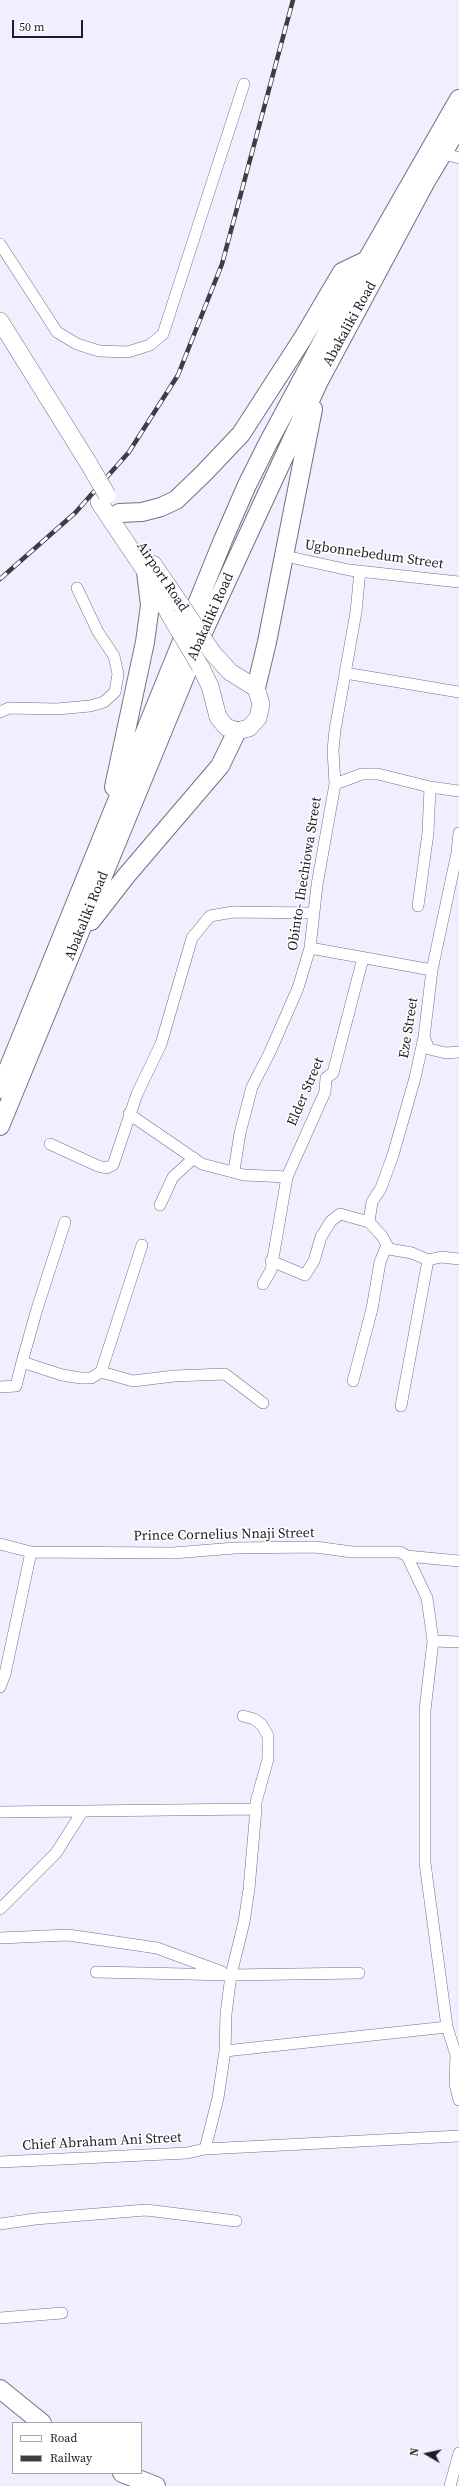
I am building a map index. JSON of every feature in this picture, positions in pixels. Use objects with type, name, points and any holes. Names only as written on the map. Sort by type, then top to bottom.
[{"type":"highway","name":"Abakaliki Road","points":[[0,1126],[205,628],[374,264],[459,99]]},
{"type":"highway","name":"Abakaliki Road","points":[[0,1089],[104,836],[166,679],[238,506],[267,445],[374,264],[459,126]]},
{"type":"highway","points":[[119,513],[142,512],[176,500],[223,455],[241,434],[303,338],[342,272],[374,264]]},
{"type":"highway","points":[[256,688],[285,556],[319,380]]},
{"type":"highway","points":[[104,836],[145,642],[150,606],[146,572]]},
{"type":"highway","points":[[79,935],[126,876],[220,766],[237,731]]},
{"type":"highway","points":[[0,2389],[41,2422]]},
{"type":"highway","points":[[125,2474],[156,2486]]},
{"type":"main road","name":"Airport Road","points":[[0,321],[146,572],[177,612],[230,672],[256,688]]},
{"type":"main road","name":"Airport Road","points":[[0,343],[85,468]]},
{"type":"main road","name":"Airport Road","points":[[103,499],[119,513],[177,612],[210,686],[218,717],[226,727],[237,731]]},
{"type":"main road","points":[[237,731],[249,728],[258,718],[261,704],[256,688]]},
{"type":"street","points":[[0,244],[57,332],[76,344],[99,351],[128,352],[150,345],[163,334],[244,84]]},
{"type":"street","points":[[442,153],[459,158]]},
{"type":"street","name":"Ugbonnebedum Street","points":[[285,556],[360,571],[459,582]]},
{"type":"street","name":"Obinto- Ihechiowa Street","points":[[234,1171],[240,1133],[252,1087],[270,1052],[298,988],[310,948],[321,856],[335,784],[333,750],[356,612],[360,571]]},
{"type":"street","points":[[0,712],[9,708],[57,709],[90,706],[104,702],[115,692],[118,674],[114,656],[98,632],[77,588]]},
{"type":"street","points":[[345,673],[459,692]]},
{"type":"street","points":[[335,784],[362,774],[378,774],[430,787],[459,791]]},
{"type":"street","points":[[418,906],[428,833],[430,787]]},
{"type":"street","name":"Eze Street","points":[[369,1222],[372,1202],[382,1188],[393,1155],[424,1036],[432,970],[457,853],[459,833]]},
{"type":"street","points":[[50,1144],[106,1168],[113,1165],[129,1114],[161,1044],[192,938],[200,926],[210,916],[222,913],[313,913]]},
{"type":"street","points":[[310,948],[432,970]]},
{"type":"street","name":"Elder Street","points":[[263,1284],[271,1270],[271,1261],[287,1176],[325,1092],[326,1078],[333,1073],[363,958]]},
{"type":"street","points":[[424,1036],[429,1049],[446,1053],[459,1052]]},
{"type":"street","points":[[129,1114],[202,1164],[234,1171],[244,1175],[287,1176]]},
{"type":"street","points":[[160,1205],[173,1177],[194,1158]]},
{"type":"street","points":[[271,1261],[305,1275],[314,1261],[321,1237],[335,1217],[340,1214],[369,1222],[382,1236],[389,1249],[412,1253],[428,1260],[441,1257],[459,1258]]},
{"type":"street","points":[[0,1387],[16,1386],[37,1309],[66,1222]]},
{"type":"street","points":[[22,1362],[62,1375],[81,1378],[91,1378],[101,1372],[142,1245]]},
{"type":"street","points":[[353,1381],[372,1309],[380,1262],[387,1245]]},
{"type":"street","points":[[401,1406],[428,1260]]},
{"type":"street","points":[[101,1372],[133,1381],[174,1376],[225,1374],[263,1403]]},
{"type":"street","name":"Prince Cornelius Nnaji Street","points":[[0,1544],[31,1552],[173,1553],[235,1548],[315,1547],[352,1552],[400,1552],[407,1556],[459,1561]]},
{"type":"street","points":[[0,1687],[5,1674],[31,1552]]},
{"type":"street","points":[[407,1556],[427,1598],[433,1641],[425,1710],[425,1863],[447,2027],[456,2055],[455,2084],[459,2100]]},
{"type":"street","points":[[433,1641],[459,1642]]},
{"type":"street","points":[[205,2149],[218,2098],[225,2051],[226,2014],[231,1975],[244,1922],[256,1802],[268,1759],[268,1736],[262,1725],[254,1719],[243,1716]]},
{"type":"street","points":[[0,1812],[256,1809]]},
{"type":"street","points":[[0,1909],[56,1853],[82,1812]]},
{"type":"street","points":[[0,1938],[68,1935],[157,1948],[231,1975]]},
{"type":"street","points":[[96,1972],[231,1975],[359,1973]]},
{"type":"street","points":[[225,2051],[447,2027]]},
{"type":"street","name":"Chief Abraham Ani Street","points":[[0,2162],[187,2153],[205,2149],[459,2136]]},
{"type":"street","points":[[0,2224],[35,2219],[146,2210],[236,2221]]},
{"type":"street","points":[[0,2318],[62,2313]]},
{"type":"street","points":[[450,2486],[459,2453]]},
{"type":"railway","points":[[0,579],[75,513],[129,452],[178,375],[222,264],[293,0]]}]
